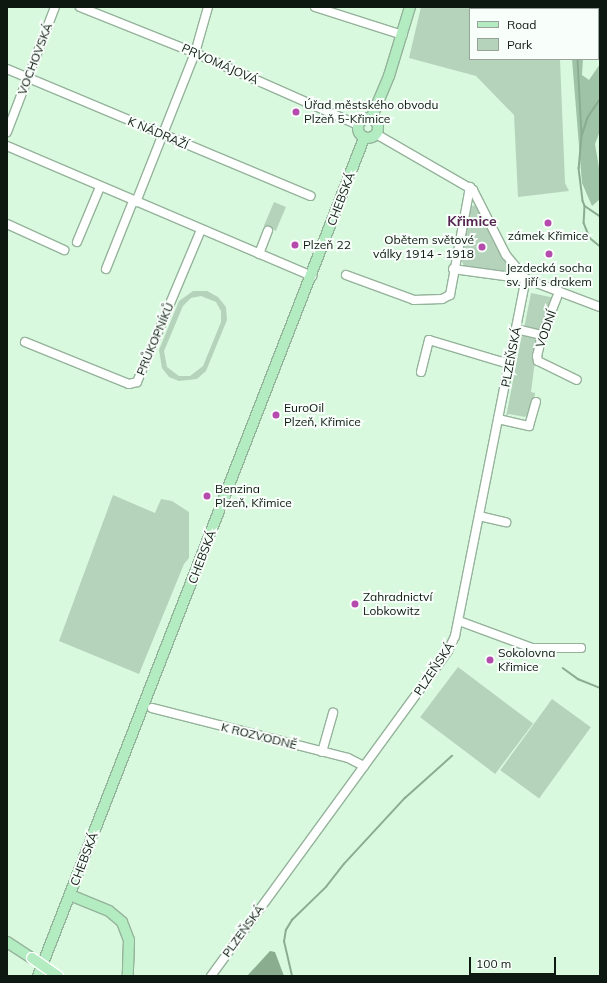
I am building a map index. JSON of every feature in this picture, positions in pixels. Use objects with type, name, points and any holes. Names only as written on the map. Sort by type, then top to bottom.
[{"type":"main road","points":[[371,119],[403,34],[410,7]]},
{"type":"main road","points":[[371,119],[377,125],[376,134],[371,138],[364,138],[359,134],[358,125],[362,120],[371,119]]},
{"type":"main road","name":"CHEBSKÁ","points":[[38,976],[312,276],[364,138]]},
{"type":"main road","points":[[70,895],[109,911],[122,922],[129,940],[128,976]]},
{"type":"main road","points":[[7,942],[14,951],[32,958],[58,976]]},
{"type":"street","name":"VOCHOVSKÁ","points":[[7,132],[55,7]]},
{"type":"street","name":"PRVOMÁJOVÁ","points":[[80,7],[194,53],[358,125]]},
{"type":"street","points":[[106,269],[162,136],[194,53],[208,7]]},
{"type":"street","points":[[315,7],[403,34]]},
{"type":"street","name":"K NÁDRAŽÍ","points":[[7,69],[162,136],[310,196]]},
{"type":"street","points":[[376,134],[468,185],[479,199],[506,256],[526,279]]},
{"type":"street","points":[[7,146],[134,202],[312,276]]},
{"type":"street","points":[[346,275],[414,300],[442,299],[450,295],[453,269],[468,185]]},
{"type":"street","points":[[77,242],[100,187]]},
{"type":"street","points":[[7,224],[64,250]]},
{"type":"street","name":"PRŮKOPNÍKŮ","points":[[25,342],[129,384],[138,382],[201,230]]},
{"type":"street","points":[[259,254],[268,231]]},
{"type":"street","points":[[453,269],[526,279],[600,307]]},
{"type":"street","name":"PLZEŇSKÁ","points":[[211,976],[448,651],[459,621],[526,279]]},
{"type":"street","name":"VODNÍ","points":[[557,297],[542,336],[537,356],[538,361],[577,380]]},
{"type":"street","points":[[516,329],[542,336]]},
{"type":"street","points":[[421,372],[429,340],[509,364]]},
{"type":"street","points":[[498,419],[529,426],[536,402]]},
{"type":"street","points":[[479,516],[506,522]]},
{"type":"street","points":[[459,621],[532,648],[581,648]]},
{"type":"street","name":"K ROZVODNĚ","points":[[152,708],[322,752],[364,766]]},
{"type":"street","points":[[322,752],[333,714]]},
{"type":"green space","points":[[421,7],[556,7],[469,8],[469,60],[560,60],[565,183],[569,191],[518,197],[514,115],[476,76],[409,58]]},
{"type":"green space","points":[[274,202],[286,207],[276,231],[264,226]]},
{"type":"green space","points":[[476,205],[493,241],[514,275],[464,266],[461,259],[461,241],[472,206]]},
{"type":"green space","points":[[193,291],[207,291],[218,297],[226,307],[227,320],[206,371],[197,379],[179,381],[169,377],[162,368],[159,350],[179,301]],"holes":[[[201,296],[216,302],[221,311],[221,322],[203,366],[190,376],[179,376],[167,367],[164,351],[183,306],[191,298]]]},
{"type":"green space","points":[[531,293],[555,298],[541,332],[524,329]]},
{"type":"green space","points":[[522,334],[538,338],[531,392],[535,393],[533,409],[525,417],[509,414],[506,417]]},
{"type":"green space","points":[[113,495],[155,513],[161,499],[172,501],[189,512],[189,558],[184,564],[139,674],[59,641]]},
{"type":"green space","points":[[458,667],[533,724],[495,774],[420,717]]},
{"type":"green space","points":[[552,699],[591,727],[539,798],[500,770]]},
{"type":"shaded area","points":[[572,60],[583,60],[582,75],[589,80],[600,64],[600,131],[595,144],[600,174],[600,199],[592,206],[582,183]]},
{"type":"shaded area","points":[[270,951],[275,952],[284,976],[247,976]]},
{"type":"waterway","points":[[578,60],[582,135]]},
{"type":"waterway","points":[[600,100],[588,118],[582,136],[579,168],[585,206],[600,216]]},
{"type":"waterway","points":[[585,206],[584,223],[590,238],[600,246]]},
{"type":"waterway","points":[[563,668],[578,679],[600,688]]},
{"type":"waterway","points":[[292,976],[284,942],[286,930],[292,920],[326,887],[344,864],[405,798],[452,756]]},
{"type":"place","name":"Úřad městského obvodu Plzeň 5-Křimice","points":[[296,112]]},
{"type":"place","name":"zámek Křimice","points":[[548,223]]},
{"type":"place","name":"Plzeň 22","points":[[295,245]]},
{"type":"place","name":"Obětem světové války 1914 - 1918","points":[[482,247]]},
{"type":"place","name":"Jezdecká socha sv. Jiří s drakem","points":[[549,254]]},
{"type":"place","name":"EuroOil Plzeň, Křimice","points":[[276,415]]},
{"type":"place","name":"Benzina Plzeň, Křimice","points":[[207,496]]},
{"type":"place","name":"Zahradnictví Lobkowitz","points":[[355,604]]},
{"type":"place","name":"Sokolovna Křimice","points":[[490,660]]},
{"type":"district","name":"Křimice","points":[[472,221]]}]
